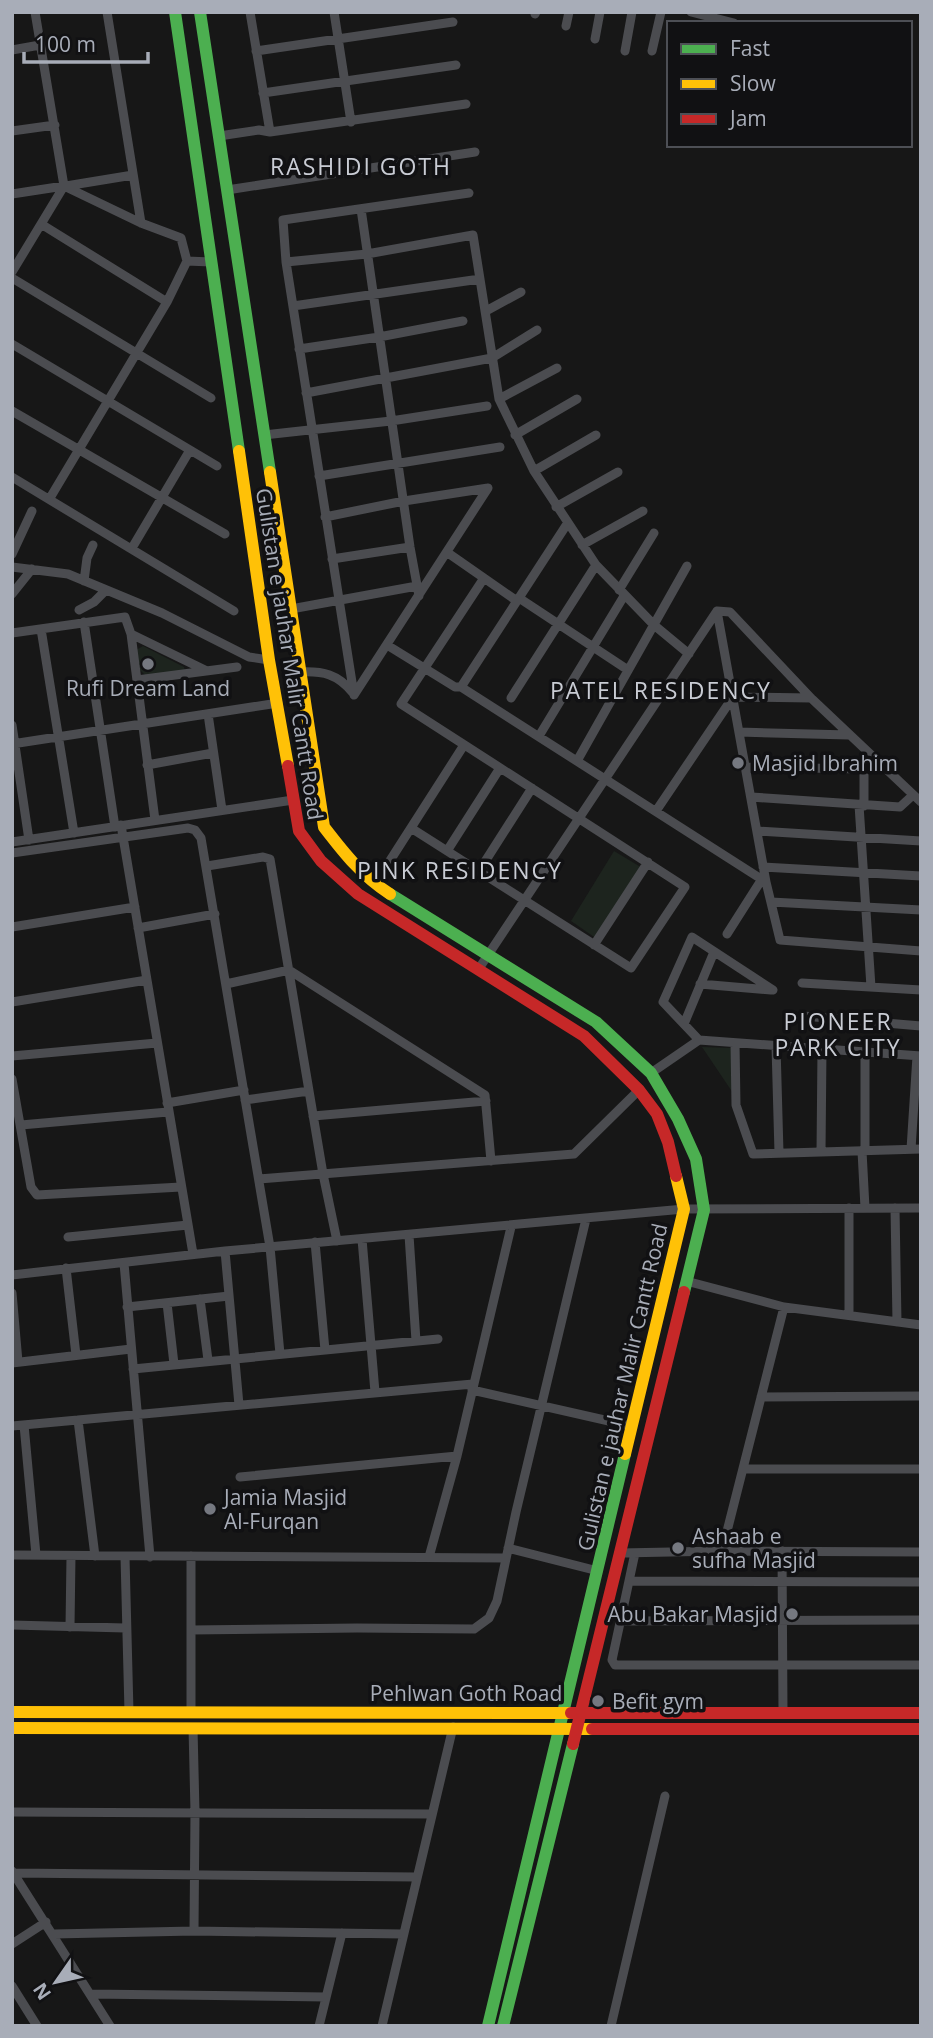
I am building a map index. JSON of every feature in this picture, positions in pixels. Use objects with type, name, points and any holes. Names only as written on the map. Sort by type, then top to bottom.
[{"type":"main road","name":"Gulistan e jauhar Malir Cantt Road","points":[[175,12],[269,660],[299,831],[321,861],[358,894],[584,1036],[639,1090],[657,1114],[668,1142],[684,1209],[488,2026]]},
{"type":"main road","name":"Gulistan e jauhar Malir Cantt Road","points":[[200,12],[324,828],[348,859],[376,884],[596,1022],[652,1073],[678,1119],[696,1159],[704,1210],[503,2026]]},
{"type":"main road","name":"Pehlwan Goth Road","points":[[12,1712],[921,1713]]},
{"type":"main road","name":"Pehlwan Goth Road","points":[[12,1728],[921,1729]]},
{"type":"street","points":[[12,272],[17,256],[41,225],[64,186],[35,12]]},
{"type":"street","points":[[107,12],[141,223]]},
{"type":"street","points":[[250,12],[270,132]]},
{"type":"street","points":[[334,12],[351,122]]},
{"type":"street","points":[[566,26],[569,12]]},
{"type":"street","points":[[595,39],[600,12]]},
{"type":"street","points":[[625,51],[632,12]]},
{"type":"street","points":[[652,51],[661,12]]},
{"type":"street","points":[[691,12],[726,21]]},
{"type":"street","points":[[256,51],[453,22]]},
{"type":"street","points":[[12,50],[40,45]]},
{"type":"street","points":[[263,93],[456,65]]},
{"type":"street","points":[[219,136],[351,122],[466,104]]},
{"type":"street","points":[[12,131],[55,125]]},
{"type":"street","points":[[227,190],[475,152]]},
{"type":"street","points":[[12,194],[133,175]]},
{"type":"street","points":[[50,498],[167,302],[187,261],[181,238],[141,223],[64,186]]},
{"type":"street","points":[[354,695],[285,262],[283,220],[468,193]]},
{"type":"street","points":[[361,209],[419,596]]},
{"type":"street","points":[[41,225],[167,302]]},
{"type":"street","points":[[285,262],[367,254],[471,234],[474,237],[499,399],[515,435],[556,507],[596,565],[654,625],[689,654]]},
{"type":"street","points":[[187,261],[211,262]]},
{"type":"street","points":[[12,278],[211,398]]},
{"type":"street","points":[[293,306],[480,279]]},
{"type":"street","points":[[486,311],[521,292]]},
{"type":"street","points":[[299,349],[463,321]]},
{"type":"street","points":[[306,393],[492,358],[537,330]]},
{"type":"street","points":[[12,344],[217,466]]},
{"type":"street","points":[[499,399],[557,368]]},
{"type":"street","points":[[515,435],[577,399]]},
{"type":"street","points":[[264,435],[391,421],[486,406]]},
{"type":"street","points":[[12,411],[225,534]]},
{"type":"street","points":[[534,471],[596,435]]},
{"type":"street","points":[[319,476],[500,446]]},
{"type":"street","points":[[132,548],[190,450]]},
{"type":"street","points":[[556,507],[618,472]]},
{"type":"street","points":[[12,477],[234,611]]},
{"type":"street","points":[[325,517],[488,488],[354,695]]},
{"type":"street","points":[[12,554],[32,511]]},
{"type":"street","points":[[582,545],[643,511]]},
{"type":"street","points":[[461,687],[567,524]]},
{"type":"street","points":[[538,736],[592,646],[654,533]]},
{"type":"street","points":[[84,581],[87,558],[93,545]]},
{"type":"street","points":[[332,559],[410,547]]},
{"type":"street","points":[[448,553],[628,670]]},
{"type":"street","points":[[511,698],[596,565]]},
{"type":"street","points":[[577,761],[687,566]]},
{"type":"street","points":[[12,567],[59,572],[84,581],[162,613],[249,657],[269,660]]},
{"type":"street","points":[[12,594],[32,569]]},
{"type":"street","points":[[411,828],[632,968],[685,887],[401,704],[484,578]]},
{"type":"street","points":[[290,609],[417,586]]},
{"type":"street","points":[[79,610],[94,602],[105,591]]},
{"type":"street","points":[[478,970],[717,611]]},
{"type":"street","points":[[717,611],[764,881],[780,940],[921,951]]},
{"type":"street","points":[[717,611],[730,612],[811,698],[921,802]]},
{"type":"street","points":[[12,633],[125,617],[131,634],[155,820]]},
{"type":"street","points":[[84,622],[100,730],[118,826],[123,836],[193,1254]]},
{"type":"street","points":[[41,629],[74,833]]},
{"type":"street","points":[[131,634],[206,670]]},
{"type":"street","points":[[387,645],[455,687],[461,687],[764,881]]},
{"type":"street","points":[[137,680],[237,667]]},
{"type":"street","points":[[300,672],[319,671],[331,674],[344,682],[354,695]]},
{"type":"street","points":[[733,697],[811,698]]},
{"type":"street","points":[[656,811],[733,697]]},
{"type":"street","points":[[14,744],[278,704]]},
{"type":"street","points":[[208,714],[222,810]]},
{"type":"street","points":[[12,725],[29,840]]},
{"type":"street","points":[[739,732],[849,735]]},
{"type":"street","points":[[376,884],[464,745]]},
{"type":"street","points":[[147,765],[213,753]]},
{"type":"street","points":[[745,767],[864,769],[877,761]]},
{"type":"street","points":[[447,851],[500,768]]},
{"type":"street","points":[[864,769],[861,837],[871,987]]},
{"type":"street","points":[[479,871],[532,788]]},
{"type":"street","points":[[751,797],[900,807],[913,794]]},
{"type":"street","points":[[12,842],[293,800]]},
{"type":"street","points":[[12,853],[188,828],[195,830],[201,838],[270,1247],[281,1354]]},
{"type":"street","points":[[757,831],[921,841]]},
{"type":"street","points":[[207,866],[263,857],[270,859],[323,1174],[337,1241]]},
{"type":"street","points":[[594,945],[648,862]]},
{"type":"street","points":[[763,867],[921,876]]},
{"type":"street","points":[[727,934],[764,881]]},
{"type":"street","points":[[771,902],[921,910]]},
{"type":"street","points":[[12,927],[135,907]]},
{"type":"street","points":[[138,928],[215,914]]},
{"type":"street","points":[[699,1041],[663,1002],[692,937],[773,990],[700,985]]},
{"type":"street","points":[[684,1024],[714,951]]},
{"type":"street","points":[[226,984],[289,970],[485,1095],[491,1161]]},
{"type":"street","points":[[12,1002],[147,980]]},
{"type":"street","points":[[803,983],[921,990]]},
{"type":"street","points":[[803,1016],[921,1026]]},
{"type":"street","points":[[652,1073],[699,1041],[735,1043],[919,1056],[916,1149],[753,1154],[736,1105],[735,1043]]},
{"type":"street","points":[[12,1056],[158,1043]]},
{"type":"street","points":[[776,1046],[779,1153]]},
{"type":"street","points":[[821,1049],[821,1152]]},
{"type":"street","points":[[865,1052],[865,1208]]},
{"type":"street","points":[[12,1079],[31,1187],[37,1195],[181,1187]]},
{"type":"street","points":[[259,1179],[574,1154],[639,1090]]},
{"type":"street","points":[[20,1125],[245,1095],[309,1091]]},
{"type":"street","points":[[313,1116],[486,1101]]},
{"type":"street","points":[[849,1208],[849,1315]]},
{"type":"street","points":[[895,1208],[897,1322]]},
{"type":"street","points":[[12,1275],[315,1242],[511,1227],[684,1209],[921,1208]]},
{"type":"street","points":[[191,1630],[474,1629],[489,1618],[497,1601],[586,1219]]},
{"type":"street","points":[[68,1237],[188,1225]]},
{"type":"street","points":[[429,1557],[457,1456],[511,1227]]},
{"type":"street","points":[[409,1235],[416,1341]]},
{"type":"street","points":[[362,1239],[375,1392]]},
{"type":"street","points":[[315,1242],[325,1350]]},
{"type":"street","points":[[225,1251],[239,1405]]},
{"type":"street","points":[[124,1263],[150,1557]]},
{"type":"street","points":[[66,1268],[76,1355]]},
{"type":"street","points":[[686,1281],[783,1307],[921,1325]]},
{"type":"street","points":[[12,1293],[15,1363],[131,1349]]},
{"type":"street","points":[[127,1307],[229,1296]]},
{"type":"street","points":[[200,1299],[208,1360]]},
{"type":"street","points":[[167,1303],[174,1364]]},
{"type":"street","points":[[722,1551],[783,1307]]},
{"type":"street","points":[[133,1368],[438,1339]]},
{"type":"street","points":[[12,1426],[375,1392],[472,1387],[631,1426]]},
{"type":"street","points":[[761,1397],[921,1396]]},
{"type":"street","points":[[78,1420],[95,1556]]},
{"type":"street","points":[[24,1425],[36,1555]]},
{"type":"street","points":[[240,1477],[457,1456]]},
{"type":"street","points":[[743,1469],[921,1469]]},
{"type":"street","points":[[782,1551],[783,1712]]},
{"type":"street","points":[[635,1552],[612,1660],[619,1666],[921,1665]]},
{"type":"street","points":[[620,1553],[921,1552]]},
{"type":"street","points":[[12,1555],[429,1557],[507,1553],[598,1571]]},
{"type":"street","points":[[70,1627],[71,1556]]},
{"type":"street","points":[[191,1556],[191,1712]]},
{"type":"street","points":[[125,1557],[129,1712]]},
{"type":"street","points":[[629,1581],[921,1582]]},
{"type":"street","points":[[621,1621],[921,1620]]},
{"type":"street","points":[[12,1625],[125,1628]]},
{"type":"street","points":[[382,2026],[453,1727]]},
{"type":"street","points":[[193,1728],[194,1931]]},
{"type":"street","points":[[611,2026],[665,1796]]},
{"type":"street","points":[[12,1812],[431,1814]]},
{"type":"street","points":[[13,1872],[416,1877]]},
{"type":"street","points":[[13,1872],[110,2026]]},
{"type":"street","points":[[12,1944],[46,1922]]},
{"type":"street","points":[[54,1934],[194,1931],[403,1934]]},
{"type":"street","points":[[319,2026],[342,1933]]},
{"type":"street","points":[[12,1986],[37,2026]]},
{"type":"street","points":[[90,1994],[326,1997]]},
{"type":"shaded area","points":[[143,646],[184,667],[185,671],[146,676],[140,670],[136,650]]},
{"type":"shaded area","points":[[614,851],[644,869],[600,941],[571,921]]},
{"type":"shaded area","points":[[702,1047],[733,1048],[733,1093]]},
{"type":"traffic: fast","points":[[175,12],[239,451]]},
{"type":"traffic: fast","points":[[200,12],[270,472]]},
{"type":"traffic: fast","points":[[390,894],[596,1022],[651,1073],[678,1119],[696,1159],[704,1210],[684,1292]]},
{"type":"traffic: fast","points":[[488,2026],[625,1454]]},
{"type":"traffic: fast","points":[[503,2026],[573,1744]]},
{"type":"traffic: slow","points":[[239,451],[269,660],[288,766]]},
{"type":"traffic: slow","points":[[270,472],[324,827],[362,872],[390,894]]},
{"type":"traffic: slow","points":[[625,1454],[684,1209],[676,1176]]},
{"type":"traffic: slow","points":[[12,1712],[571,1713]]},
{"type":"traffic: slow","points":[[12,1728],[592,1729]]},
{"type":"traffic: jam","points":[[288,766],[299,831],[321,861],[358,894],[584,1036],[639,1090],[657,1114],[668,1142],[676,1176]]},
{"type":"traffic: jam","points":[[573,1744],[684,1292]]},
{"type":"traffic: jam","points":[[571,1713],[921,1713]]},
{"type":"traffic: jam","points":[[592,1729],[921,1729]]},
{"type":"place","name":"Rufi Dream Land","points":[[148,664]]},
{"type":"place","name":"Masjid Ibrahim","points":[[738,763]]},
{"type":"place","name":"Jamia Masjid Al-Furqan","points":[[210,1509]]},
{"type":"place","name":"Ashaab e sufha Masjid","points":[[678,1548]]},
{"type":"place","name":"Abu Bakar Masjid","points":[[792,1614]]},
{"type":"place","name":"Befit gym","points":[[598,1701]]},
{"type":"district","name":"RASHIDI GOTH","points":[[361,166]]},
{"type":"district","name":"PATEL RESIDENCY","points":[[661,690]]},
{"type":"district","name":"PINK RESIDENCY","points":[[460,870]]},
{"type":"district","name":"PIONEER PARK CITY","points":[[838,1034]]}]
